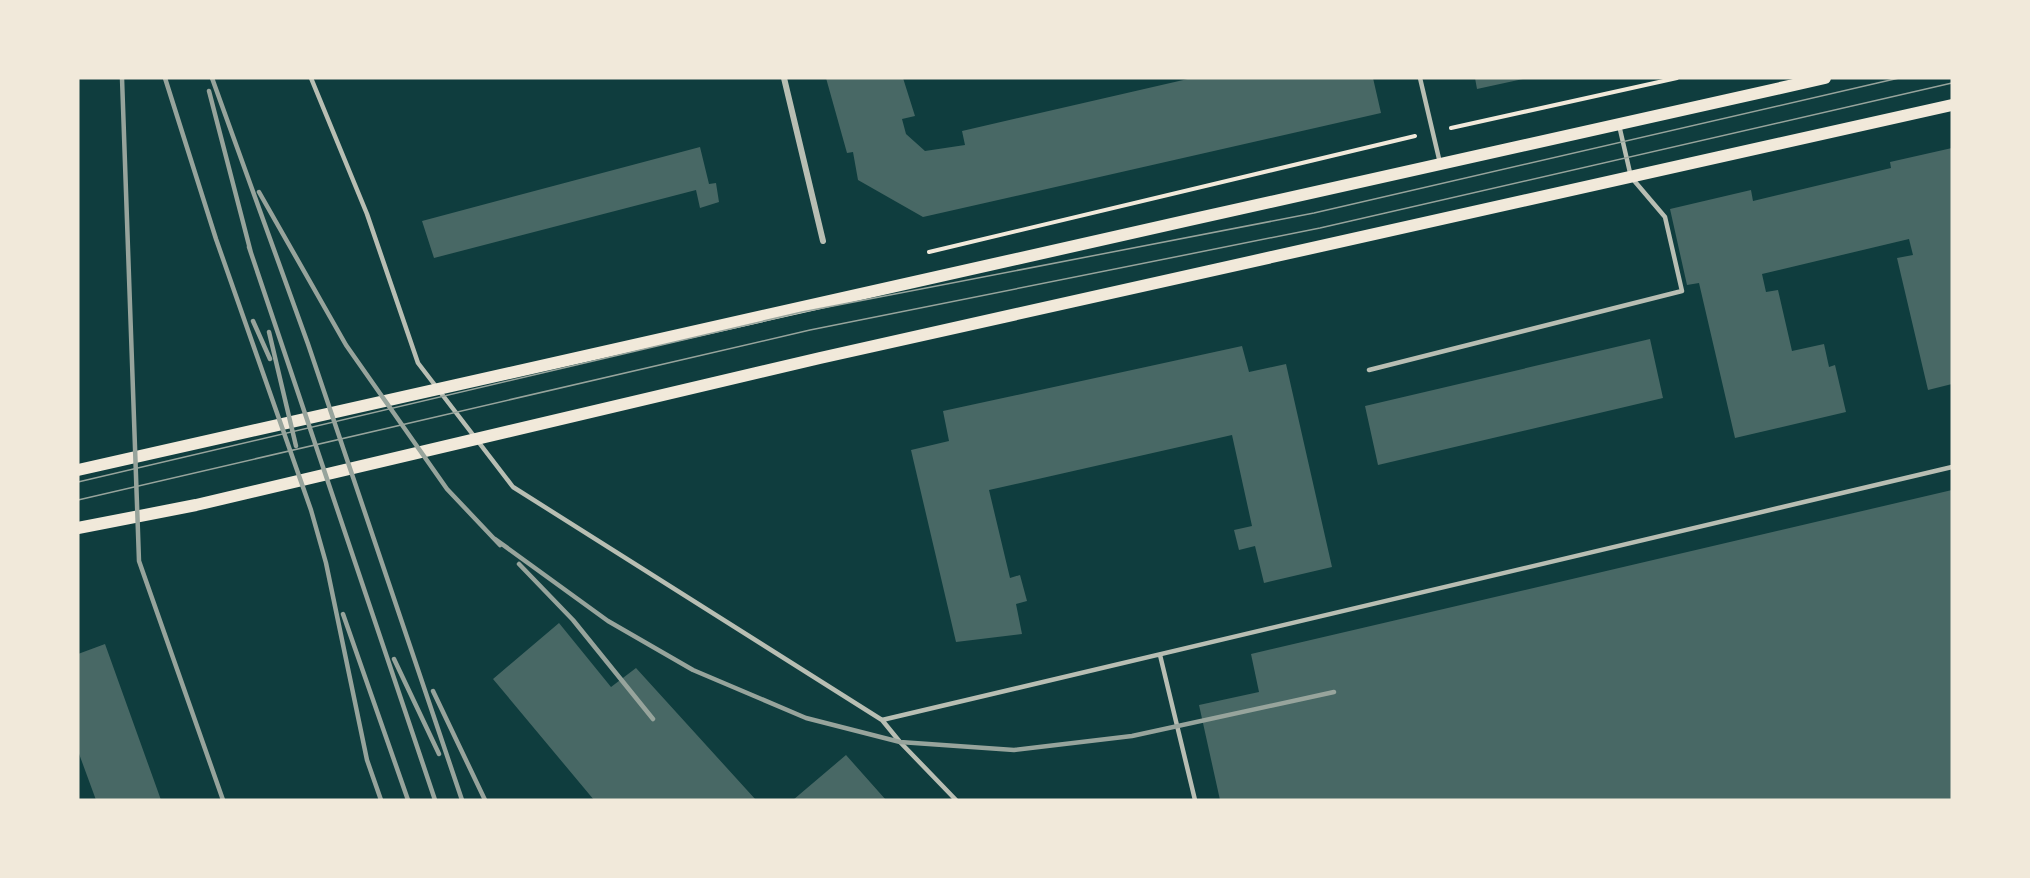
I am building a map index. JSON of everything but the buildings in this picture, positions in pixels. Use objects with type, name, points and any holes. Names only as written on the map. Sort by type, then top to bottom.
[{"type":"main road","points":[[78,470],[1825,78]]},
{"type":"main road","points":[[78,528],[196,505],[820,358],[1952,105]]},
{"type":"street","points":[[784,78],[823,241]]},
{"type":"lane","points":[[311,78],[368,214],[418,363],[513,488],[882,720],[956,800]]},
{"type":"lane","points":[[1420,78],[1441,166]]},
{"type":"lane","points":[[1369,370],[1682,291],[1665,217],[1631,177],[1619,125]]},
{"type":"lane","points":[[882,720],[1952,467]]},
{"type":"lane","points":[[1160,655],[1195,800]]},
{"type":"path","points":[[925,253],[1433,132],[1677,78]]},
{"type":"tram line","points":[[78,482],[802,312],[1314,213],[1899,78]]},
{"type":"tram line","points":[[78,500],[810,330],[1320,228],[1952,83]]},
{"type":"railway","points":[[122,78],[139,561],[223,800]]},
{"type":"railway","points":[[165,78],[216,239],[311,510],[326,563],[367,760],[381,800]]},
{"type":"railway","points":[[212,78],[308,344],[462,800]]},
{"type":"railway","points":[[209,91],[251,253]]},
{"type":"railway","points":[[259,192],[346,345],[447,489],[500,545]]},
{"type":"railway","points":[[249,247],[435,800]]},
{"type":"railway","points":[[253,321],[270,359]]},
{"type":"railway","points":[[269,332],[296,446]]},
{"type":"railway","points":[[495,539],[608,621],[693,670],[806,718],[900,742],[1014,750],[1132,736],[1334,692]]},
{"type":"railway","points":[[519,564],[573,620],[653,719]]},
{"type":"railway","points":[[343,614],[408,800]]},
{"type":"railway","points":[[394,659],[439,754]]},
{"type":"railway","points":[[433,691],[485,800]]}]
